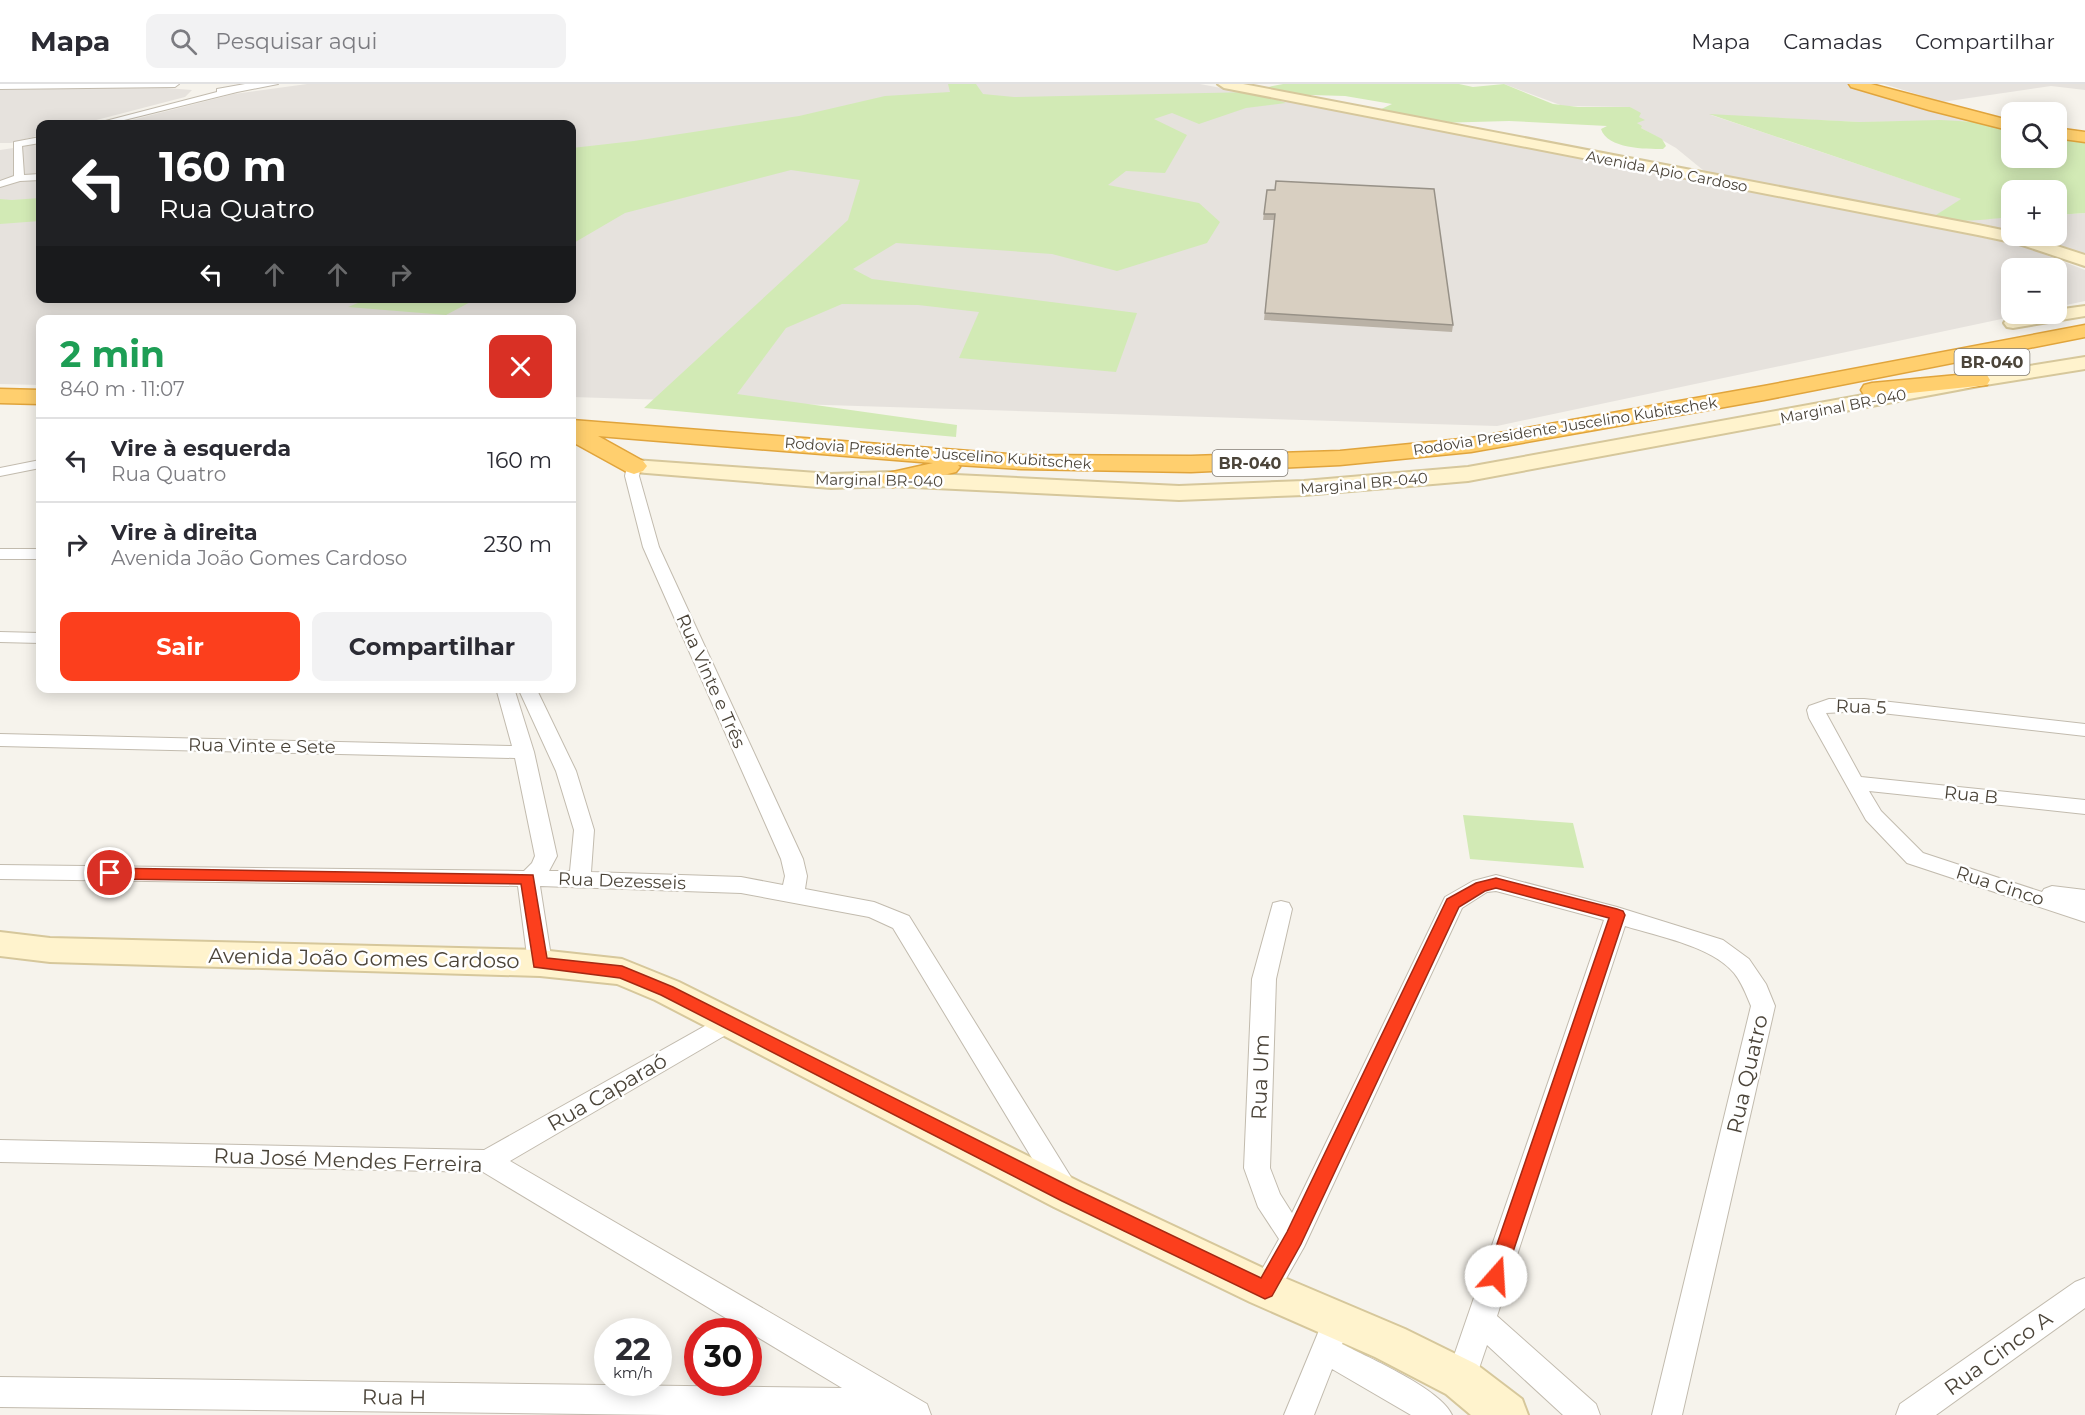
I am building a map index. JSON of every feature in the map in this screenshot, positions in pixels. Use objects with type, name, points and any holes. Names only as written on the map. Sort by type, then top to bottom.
[{"type":"highway","points":[[1856,84],[1934,108],[2001,122]]},
{"type":"highway","points":[[1871,84],[2001,121]]},
{"type":"highway","points":[[2067,133],[2085,135]]},
{"type":"highway","points":[[1815,390],[1967,333],[2008,324]]},
{"type":"highway","name":"Rodovia Presidente Juscelino Kubitschek","points":[[576,434],[1076,476],[1195,477],[1307,473],[1435,462],[1548,445],[2085,331]]},
{"type":"highway","name":"Rodovia Presidente Juscelino Kubitschek","points":[[576,434],[1021,462],[1242,463],[1340,458],[1471,445],[2085,345]]},
{"type":"highway","points":[[1815,390],[1979,380]]},
{"type":"highway","points":[[0,386],[36,387]]},
{"type":"highway","points":[[0,396],[36,398]]},
{"type":"highway","points":[[576,434],[634,466]]},
{"type":"highway","points":[[893,479],[949,466]]},
{"type":"main road","name":"Avenida Apio Cardoso","points":[[1224,84],[2020,239],[2085,261]]},
{"type":"main road","points":[[2067,314],[2085,311]]},
{"type":"main road","name":"Marginal BR-040","points":[[634,466],[831,481],[893,479],[1179,493],[1304,488],[1468,474],[1979,380],[2085,363]]},
{"type":"main road","name":"Avenida João Gomes Cardoso","points":[[0,944],[50,950],[540,963],[622,972],[667,991],[1068,1195],[1265,1289],[1331,1335],[1390,1343],[1461,1379],[1506,1415]]},
{"type":"main road","name":"Avenida João Gomes Cardoso","points":[[0,962],[50,950]]},
{"type":"street","points":[[0,86],[177,84]]},
{"type":"street","points":[[114,120],[249,86],[273,84]]},
{"type":"street","points":[[198,98],[214,87],[233,91]]},
{"type":"street","points":[[20,178],[17,144],[36,141]]},
{"type":"street","points":[[0,186],[20,178],[36,177]]},
{"type":"street","points":[[0,186],[21,189],[36,185]]},
{"type":"street","points":[[0,472],[36,465]]},
{"type":"street","name":"Rua Vinte e Três","points":[[634,466],[632,476],[651,548],[792,859],[796,876],[793,893]]},
{"type":"street","points":[[0,554],[36,554]]},
{"type":"street","points":[[0,638],[36,638]]},
{"type":"street","points":[[506,693],[524,752],[546,856],[541,867],[528,879],[540,963]]},
{"type":"street","points":[[529,693],[566,771],[584,830],[580,879]]},
{"type":"street","name":"Rua 5","points":[[1915,858],[1873,815],[1857,783],[1818,718],[1816,710],[1829,705],[1864,705],[2085,730]]},
{"type":"street","name":"Rua Vinte e Sete","points":[[0,740],[524,752]]},
{"type":"street","name":"Rua B","points":[[1857,783],[2085,807]]},
{"type":"street","name":"Rua Cinco","points":[[1915,858],[2085,914]]},
{"type":"street","name":"Rua Dezesseis","points":[[6,875],[580,879],[741,885],[874,910],[901,922],[1068,1195]]},
{"type":"street","name":"Rua Quatro","points":[[1265,1289],[1294,1238],[1453,903],[1481,886],[1496,883],[1617,915],[1715,946],[1741,965],[1754,984],[1763,1006],[1666,1415]]},
{"type":"street","points":[[2006,888],[2085,898]]},
{"type":"street","name":"Rua Um","points":[[1281,909],[1264,979],[1257,1168],[1268,1199],[1294,1238]]},
{"type":"street","points":[[1461,1379],[1617,915]]},
{"type":"street","name":"Rua Caparaó","points":[[487,1161],[728,1022]]},
{"type":"street","name":"Rua José Mendes Ferreira","points":[[0,1151],[487,1161],[906,1409]]},
{"type":"street","name":"Rua Cinco A","points":[[1911,1415],[2085,1291]]},
{"type":"street","points":[[1481,1321],[1585,1415]]},
{"type":"street","points":[[1299,1415],[1331,1335],[1405,1394],[1437,1415]]},
{"type":"street","name":"Rua H","points":[[0,1392],[906,1409]]},
{"type":"shaded area","points":[[307,84],[1200,84],[1460,133],[2001,241],[2001,246],[2023,246],[2054,258],[2001,258],[2001,319],[1497,426],[576,397],[576,315],[36,315],[36,385],[0,384],[0,150],[36,145],[36,303],[576,303],[576,120],[132,120],[234,94]]},
{"type":"shaded area","points":[[1504,84],[1848,84],[1973,121],[1860,122],[1711,115],[1962,199],[1937,215],[1952,221],[2001,218],[2001,232],[1709,175],[1676,148],[1641,128],[1637,123],[1639,114],[1630,107],[1563,106]]},
{"type":"shaded area","points":[[1884,84],[2085,84],[2085,90],[2051,86],[1942,102]]},
{"type":"shaded area","points":[[154,87],[192,90],[185,97],[96,120],[36,120],[36,136],[11,143],[0,143],[0,90]]},
{"type":"shaded area","points":[[2085,213],[2085,255],[2053,246],[2067,246],[2067,214]]},
{"type":"shaded area","points":[[2067,263],[2085,270],[2085,301],[2067,305]]},
{"type":"green space","points":[[948,84],[976,84],[983,94],[1014,97],[1254,92],[1286,103],[1246,108],[1199,124],[1172,113],[1154,119],[1187,135],[1165,173],[1126,171],[1108,185],[1199,203],[1220,222],[1207,243],[1117,271],[1052,254],[896,243],[853,269],[872,279],[1137,313],[1116,372],[959,358],[979,312],[918,305],[842,304],[786,328],[737,394],[957,425],[956,437],[644,408],[848,220],[860,180],[791,170],[625,213],[576,242],[576,148],[799,116],[885,96],[950,92]]},
{"type":"green space","points":[[1283,84],[1459,84],[1473,87],[1504,84],[1553,104],[1578,107],[1630,107],[1641,113],[1639,117],[1645,120],[1637,123],[1642,126],[1641,128],[1662,139],[1666,146],[1663,149],[1647,149],[1619,144],[1605,136],[1601,129],[1607,126],[1509,121],[1435,123],[1375,112],[1392,104],[1345,96],[1311,95],[1303,98],[1258,89]]},
{"type":"green space","points":[[1709,114],[1860,122],[1940,120],[1978,122],[2001,127],[2001,168],[2067,168],[2067,138],[2085,141],[2085,213],[2067,214],[2067,180],[2001,180],[2001,218],[1960,221],[1936,215],[1961,199]]},
{"type":"green space","points":[[36,198],[36,221],[0,224],[0,199]]},
{"type":"green space","points":[[358,303],[468,303],[446,315],[348,307]]},
{"type":"green space","points":[[1463,815],[1573,823],[1584,868],[1470,859]]},
{"type":"building","points":[[1276,181],[1434,189],[1453,325],[1265,313],[1275,214],[1264,214],[1267,190],[1275,190]]},
{"type":"route","points":[[110,873],[528,879],[540,963],[622,972],[667,991],[1068,1195],[1265,1289],[1294,1238],[1453,903],[1481,886],[1496,883],[1617,915],[1496,1276]]}]
